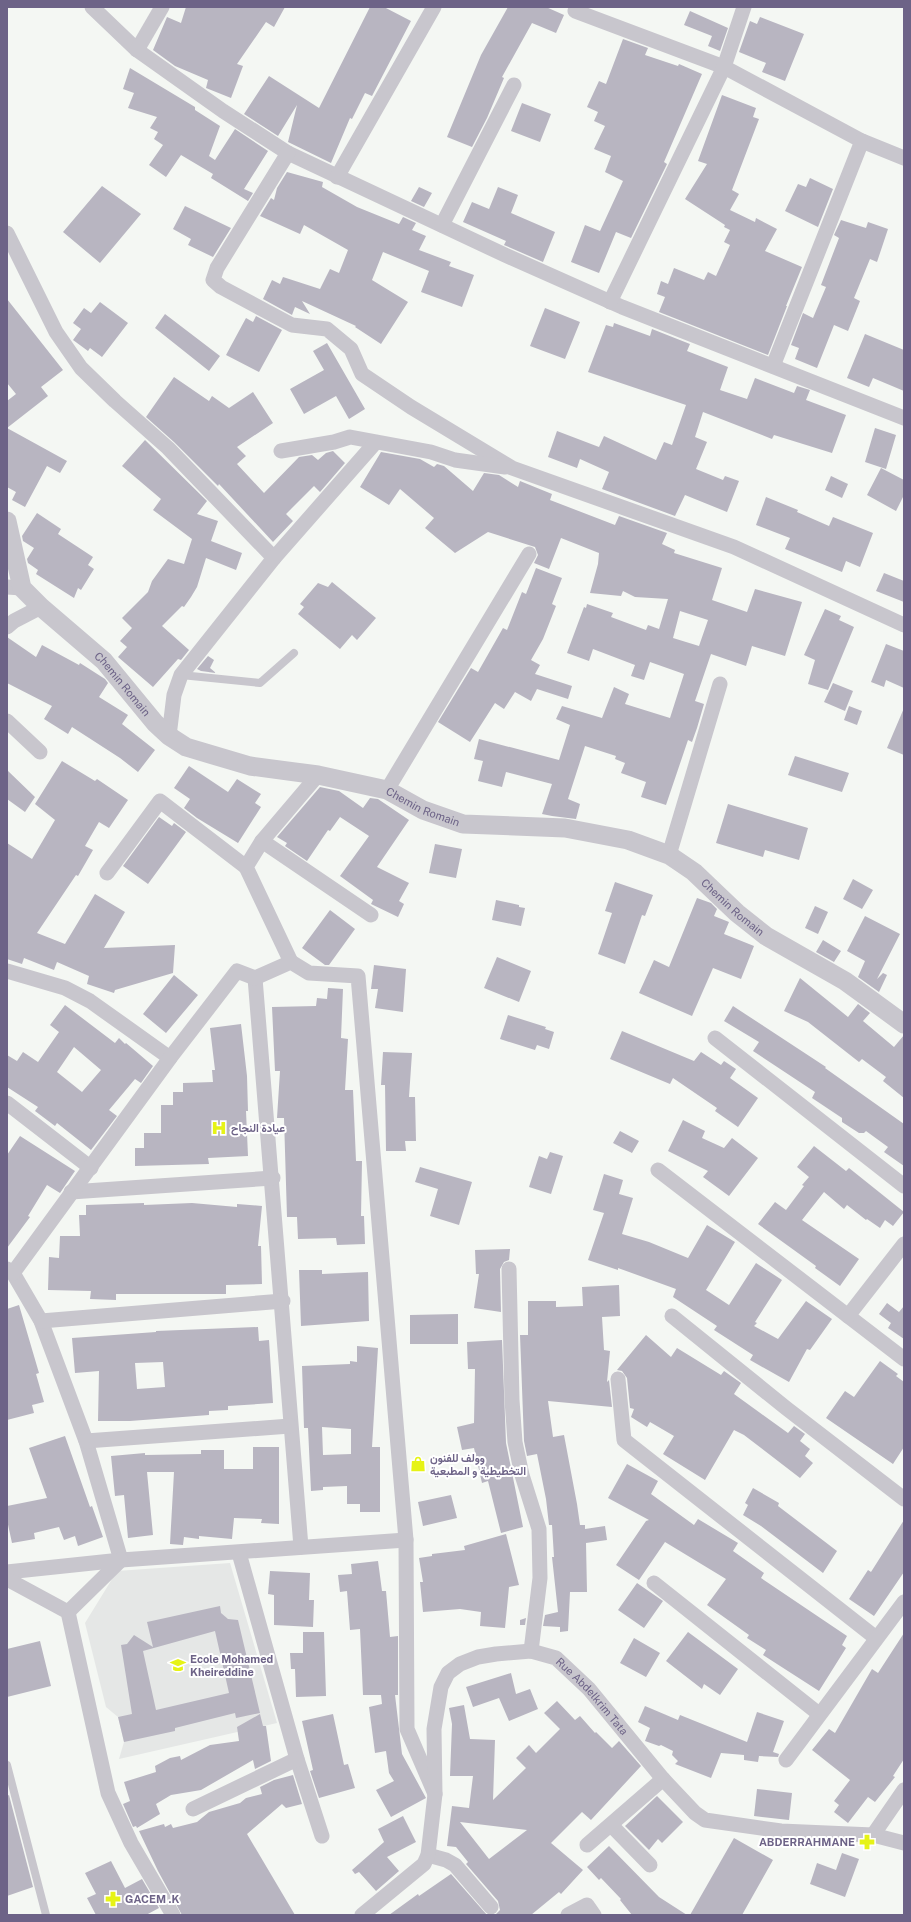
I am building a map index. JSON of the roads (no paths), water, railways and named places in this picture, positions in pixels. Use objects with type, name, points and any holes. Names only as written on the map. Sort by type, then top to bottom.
[{"type":"street","points":[[92,7],[137,50],[223,111],[288,153],[505,255],[610,302],[904,418]]},
{"type":"street","points":[[137,50],[162,7]]},
{"type":"street","points":[[337,177],[434,7]]},
{"type":"street","points":[[610,302],[724,67],[744,7]]},
{"type":"street","points":[[575,11],[724,67],[862,141],[904,158]]},
{"type":"street","points":[[442,225],[514,85]]},
{"type":"street","points":[[773,366],[862,141]]},
{"type":"street","points":[[288,153],[218,268],[213,280],[221,287],[292,325],[327,329],[351,349],[362,374],[411,407],[512,468],[734,547],[904,625]]},
{"type":"street","points":[[7,233],[56,332],[81,368],[115,401],[168,448],[274,558]]},
{"type":"street","points":[[281,451],[334,442],[350,437],[375,443],[431,452],[455,460],[512,468]]},
{"type":"street","points":[[169,736],[174,695],[182,675],[274,558],[375,443]]},
{"type":"street","name":"Chemin Romain","points":[[7,521],[14,587],[42,607],[104,661],[155,723],[169,736],[186,747],[250,766],[318,775],[387,790],[423,810],[463,824],[565,828],[628,840],[669,855],[694,872],[737,913],[766,936],[845,981],[904,1024]]},
{"type":"street","points":[[387,790],[529,554]]},
{"type":"street","points":[[7,627],[14,621],[42,607]]},
{"type":"street","points":[[669,855],[720,684]]},
{"type":"street","points":[[7,722],[40,752]]},
{"type":"street","points":[[246,867],[262,841],[318,775]]},
{"type":"street","points":[[107,873],[160,801],[246,867],[291,962],[309,973],[358,976],[406,1540],[407,1729],[435,1794]]},
{"type":"street","points":[[262,841],[370,915]]},
{"type":"street","points":[[120,1560],[86,1441],[41,1321],[10,1271],[91,1168],[170,1058],[237,971],[255,978],[291,962]]},
{"type":"street","points":[[7,971],[66,988],[90,1001],[170,1058]]},
{"type":"street","points":[[255,978],[283,1301],[290,1426],[301,1547]]},
{"type":"street","points":[[715,1038],[904,1186]]},
{"type":"street","points":[[7,1104],[91,1168]]},
{"type":"street","points":[[658,1170],[904,1359]]},
{"type":"street","points":[[71,1192],[272,1178]]},
{"type":"street","points":[[848,1316],[904,1244]]},
{"type":"street","points":[[509,1269],[512,1400],[515,1442],[522,1475],[539,1529],[540,1578],[532,1651]]},
{"type":"street","points":[[41,1321],[283,1301]]},
{"type":"street","points":[[672,1316],[786,1408],[904,1499]]},
{"type":"street","points":[[618,1379],[624,1440],[876,1638]]},
{"type":"street","points":[[86,1441],[290,1426]]},
{"type":"street","points":[[7,1572],[120,1560],[239,1553],[406,1540]]},
{"type":"street","points":[[239,1553],[297,1759],[322,1836]]},
{"type":"street","points":[[68,1612],[120,1560]]},
{"type":"street","points":[[7,1580],[68,1612],[108,1793],[131,1843],[173,1915]]},
{"type":"street","points":[[654,1583],[819,1714]]},
{"type":"street","points":[[786,1760],[904,1602]]},
{"type":"street","name":"Rue Abdelkrim Tata","points":[[428,1855],[435,1794],[434,1729],[441,1687],[448,1673],[460,1664],[478,1657],[532,1651],[556,1658],[589,1688],[663,1779],[694,1813],[705,1820],[781,1831],[873,1835],[904,1843]]},
{"type":"street","points":[[193,1808],[297,1759]]},
{"type":"street","points":[[587,1845],[612,1826],[663,1779]]},
{"type":"street","points":[[873,1835],[904,1790]]},
{"type":"street","points":[[612,1826],[650,1865]]},
{"type":"street","points":[[362,1915],[379,1910],[424,1864],[428,1855],[446,1860],[456,1865],[491,1908]]},
{"type":"street","points":[[568,1915],[586,1905],[594,1915]]},
{"type":"lane","points":[[182,675],[260,683],[294,653]]},
{"type":"lane","points":[[7,1765],[46,1915]]},
{"type":"place","name":"عيادة النجاح","points":[[219,1128]]},
{"type":"place","name":"وولف للفنون التخطيطية و المطبعية","points":[[418,1464]]},
{"type":"place","name":"Ecole Mohamed Kheireddine","points":[[178,1665]]},
{"type":"place","name":"ABDERRAHMANE","points":[[867,1842]]},
{"type":"place","name":"GACEM .K","points":[[113,1899]]}]
